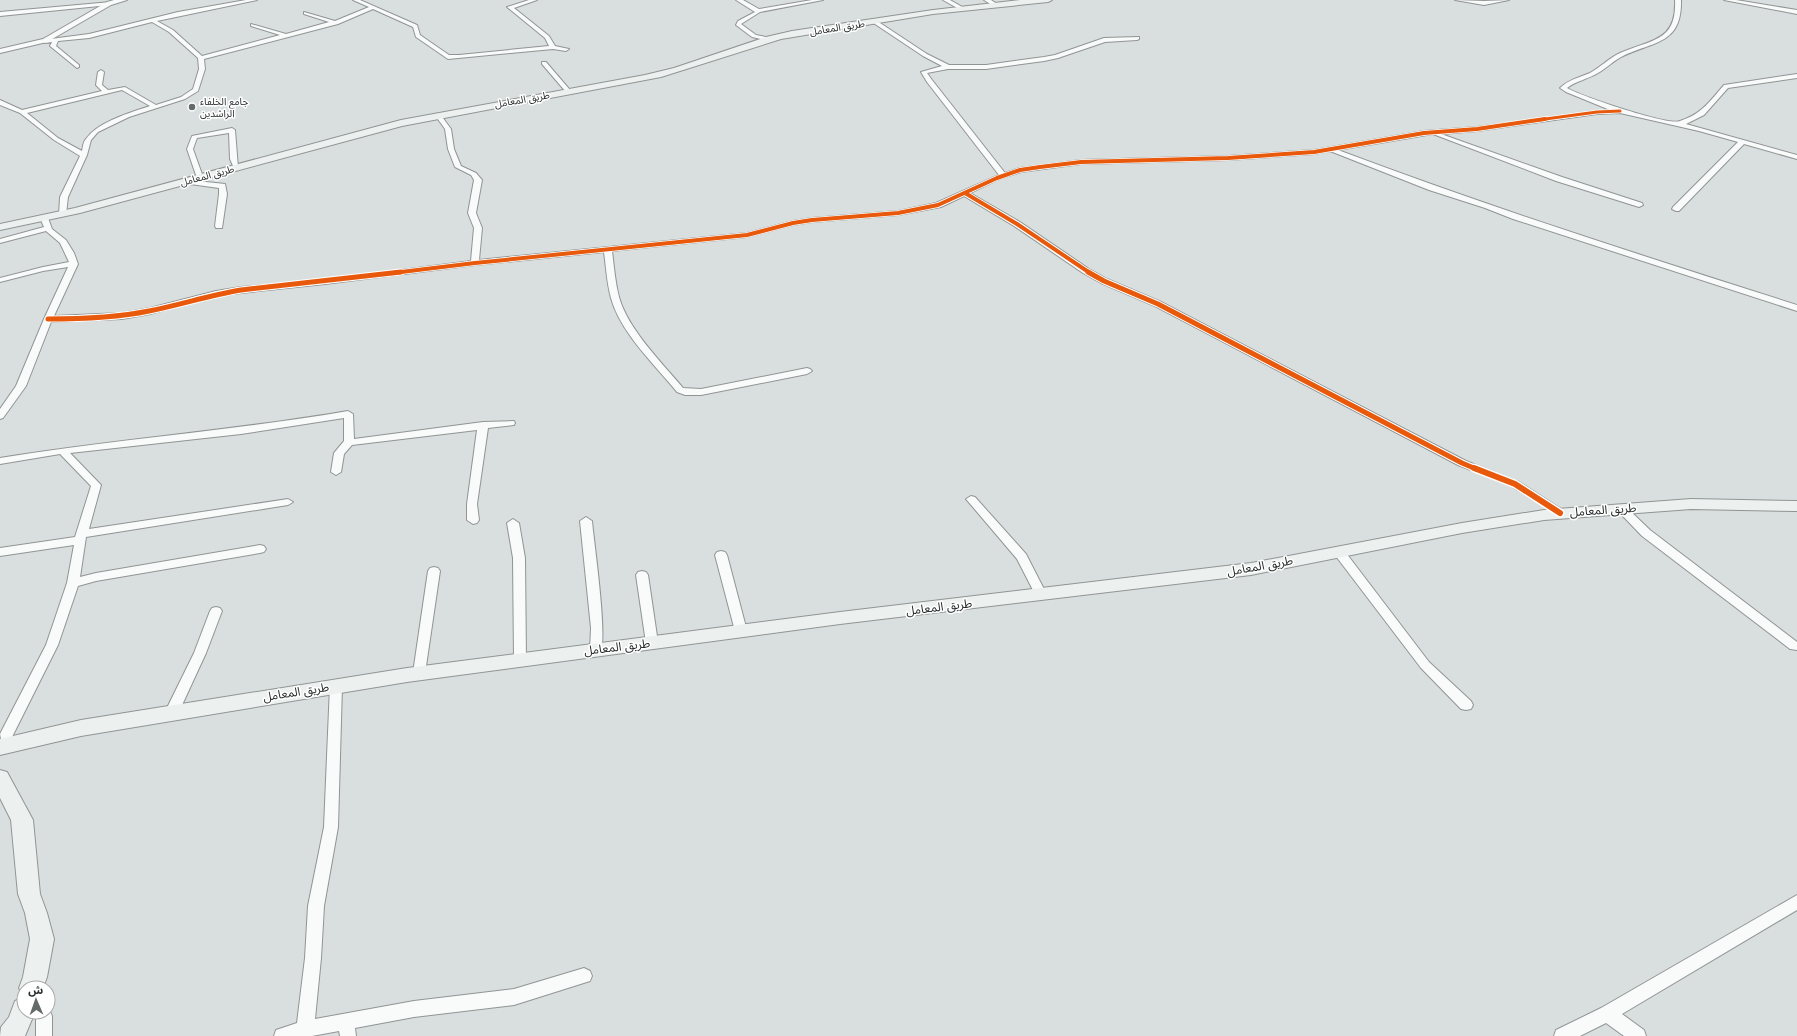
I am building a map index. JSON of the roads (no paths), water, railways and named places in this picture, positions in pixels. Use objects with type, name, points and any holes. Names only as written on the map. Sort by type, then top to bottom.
[{"type":"main road","name":"طريق المعامل","points":[[0,227],[62,214],[438,115],[647,77],[681,68],[769,39],[797,33],[961,8],[990,2],[1048,0]]},
{"type":"main road","name":"طريق المعامل","points":[[2,739],[81,728],[418,673],[652,642],[1251,569],[1462,528],[1560,513],[1691,504],[1797,506]]},
{"type":"main road","points":[[0,778],[22,820],[29,894],[36,913],[42,939],[34,980]]},
{"type":"main road","points":[[10,1036],[20,1020]]},
{"type":"street","points":[[75,0],[82,6]]},
{"type":"street","points":[[0,14],[109,3],[124,0]]},
{"type":"street","points":[[0,51],[44,42],[89,36],[254,0]]},
{"type":"street","points":[[356,0],[415,26],[418,36],[448,57],[553,47],[566,49]]},
{"type":"street","points":[[534,0],[510,7],[547,37],[553,47]]},
{"type":"street","points":[[739,0],[758,11]]},
{"type":"street","points":[[769,39],[754,36],[738,24],[758,11],[820,0]]},
{"type":"street","points":[[946,0],[961,8]]},
{"type":"street","points":[[1458,0],[1484,3],[1506,0]]},
{"type":"street","points":[[1678,0],[1678,14],[1676,22],[1671,30],[1662,39],[1622,54],[1596,72],[1563,88],[1620,111],[1680,124],[1797,157]]},
{"type":"street","points":[[1727,0],[1797,12]]},
{"type":"street","points":[[44,42],[109,3]]},
{"type":"street","points":[[201,58],[336,23],[373,7]]},
{"type":"street","points":[[306,13],[336,23]]},
{"type":"street","points":[[62,214],[64,197],[84,156],[88,140],[96,131],[109,124],[154,106],[183,98],[192,94],[196,90],[202,69],[201,58],[171,31],[154,21]]},
{"type":"street","points":[[874,21],[925,55],[948,68]]},
{"type":"street","points":[[253,25],[288,36]]},
{"type":"street","points":[[1003,176],[929,81],[924,72],[948,68],[986,67],[1044,59],[1056,57],[1104,40],[1137,38]]},
{"type":"street","points":[[55,41],[53,46],[59,53],[69,56],[77,66]]},
{"type":"street","points":[[544,64],[568,91]]},
{"type":"street","points":[[101,72],[99,85],[107,92]]},
{"type":"street","points":[[1680,124],[1702,114],[1726,86],[1797,76]]},
{"type":"street","points":[[22,112],[124,88],[154,106]]},
{"type":"street","points":[[0,102],[9,108],[22,112],[56,139],[84,156]]},
{"type":"street","points":[[48,319],[78,319],[122,316],[150,311],[216,294],[241,290],[325,282],[474,263],[747,235],[793,223],[812,220],[898,213],[938,205],[1020,170],[1081,162],[1228,158],[1332,150],[1432,133],[1525,123],[1597,112],[1620,111]]},
{"type":"street","points":[[438,115],[448,129],[451,149],[458,167],[474,174],[478,180],[472,213],[478,228],[474,263]]},
{"type":"street","points":[[199,177],[190,149],[194,136],[232,130],[233,159],[236,167]]},
{"type":"street","points":[[1432,133],[1559,180],[1639,205]]},
{"type":"street","points":[[1676,209],[1743,141]]},
{"type":"street","points":[[1332,150],[1432,188],[1488,206],[1568,235],[1797,308]]},
{"type":"street","points":[[185,181],[222,186],[224,194],[219,226]]},
{"type":"street","points":[[965,193],[1104,281],[1158,304],[1243,350],[1462,463],[1515,484],[1560,513]]},
{"type":"street","points":[[0,416],[21,386],[48,319],[74,264],[70,253],[63,242],[48,228],[44,218]]},
{"type":"street","points":[[0,241],[48,228]]},
{"type":"street","points":[[608,250],[615,298],[622,315],[638,339],[680,390],[685,392],[701,392],[807,371]]},
{"type":"street","points":[[0,280],[43,269],[74,264]]},
{"type":"street","points":[[0,461],[62,451],[168,440],[302,422],[348,414],[350,419],[350,442]]},
{"type":"street","points":[[336,472],[339,453],[350,442],[510,423]]},
{"type":"street","points":[[473,520],[472,504],[483,425]]},
{"type":"street","points":[[2,739],[52,645],[73,583],[81,537],[96,485],[62,451]]},
{"type":"street","points":[[972,499],[1022,557],[1041,595]]},
{"type":"street","points":[[0,552],[288,502]]},
{"type":"street","points":[[1621,508],[1646,533],[1794,646]]},
{"type":"street","points":[[586,522],[597,628],[596,650]]},
{"type":"street","points":[[513,523],[519,558],[520,660]]},
{"type":"street","points":[[73,583],[96,577],[260,549]]},
{"type":"street","points":[[1339,552],[1425,665],[1466,705]]},
{"type":"street","points":[[721,556],[741,631]]},
{"type":"street","points":[[418,673],[434,571]]},
{"type":"street","points":[[642,575],[652,642]]},
{"type":"street","points":[[172,712],[200,653],[216,611]]},
{"type":"street","points":[[305,1029],[313,958],[316,906],[331,827],[336,686]]},
{"type":"street","points":[[1562,1036],[1607,1014],[1797,902]]},
{"type":"street","points":[[282,1036],[305,1029],[347,1029],[414,1009],[514,997],[584,976]]},
{"type":"street","points":[[1607,1014],[1638,1036]]},
{"type":"street","points":[[44,1020],[44,1036]]},
{"type":"place","name":"جامع الخلفاء الراشدين","points":[[192,107]]}]
